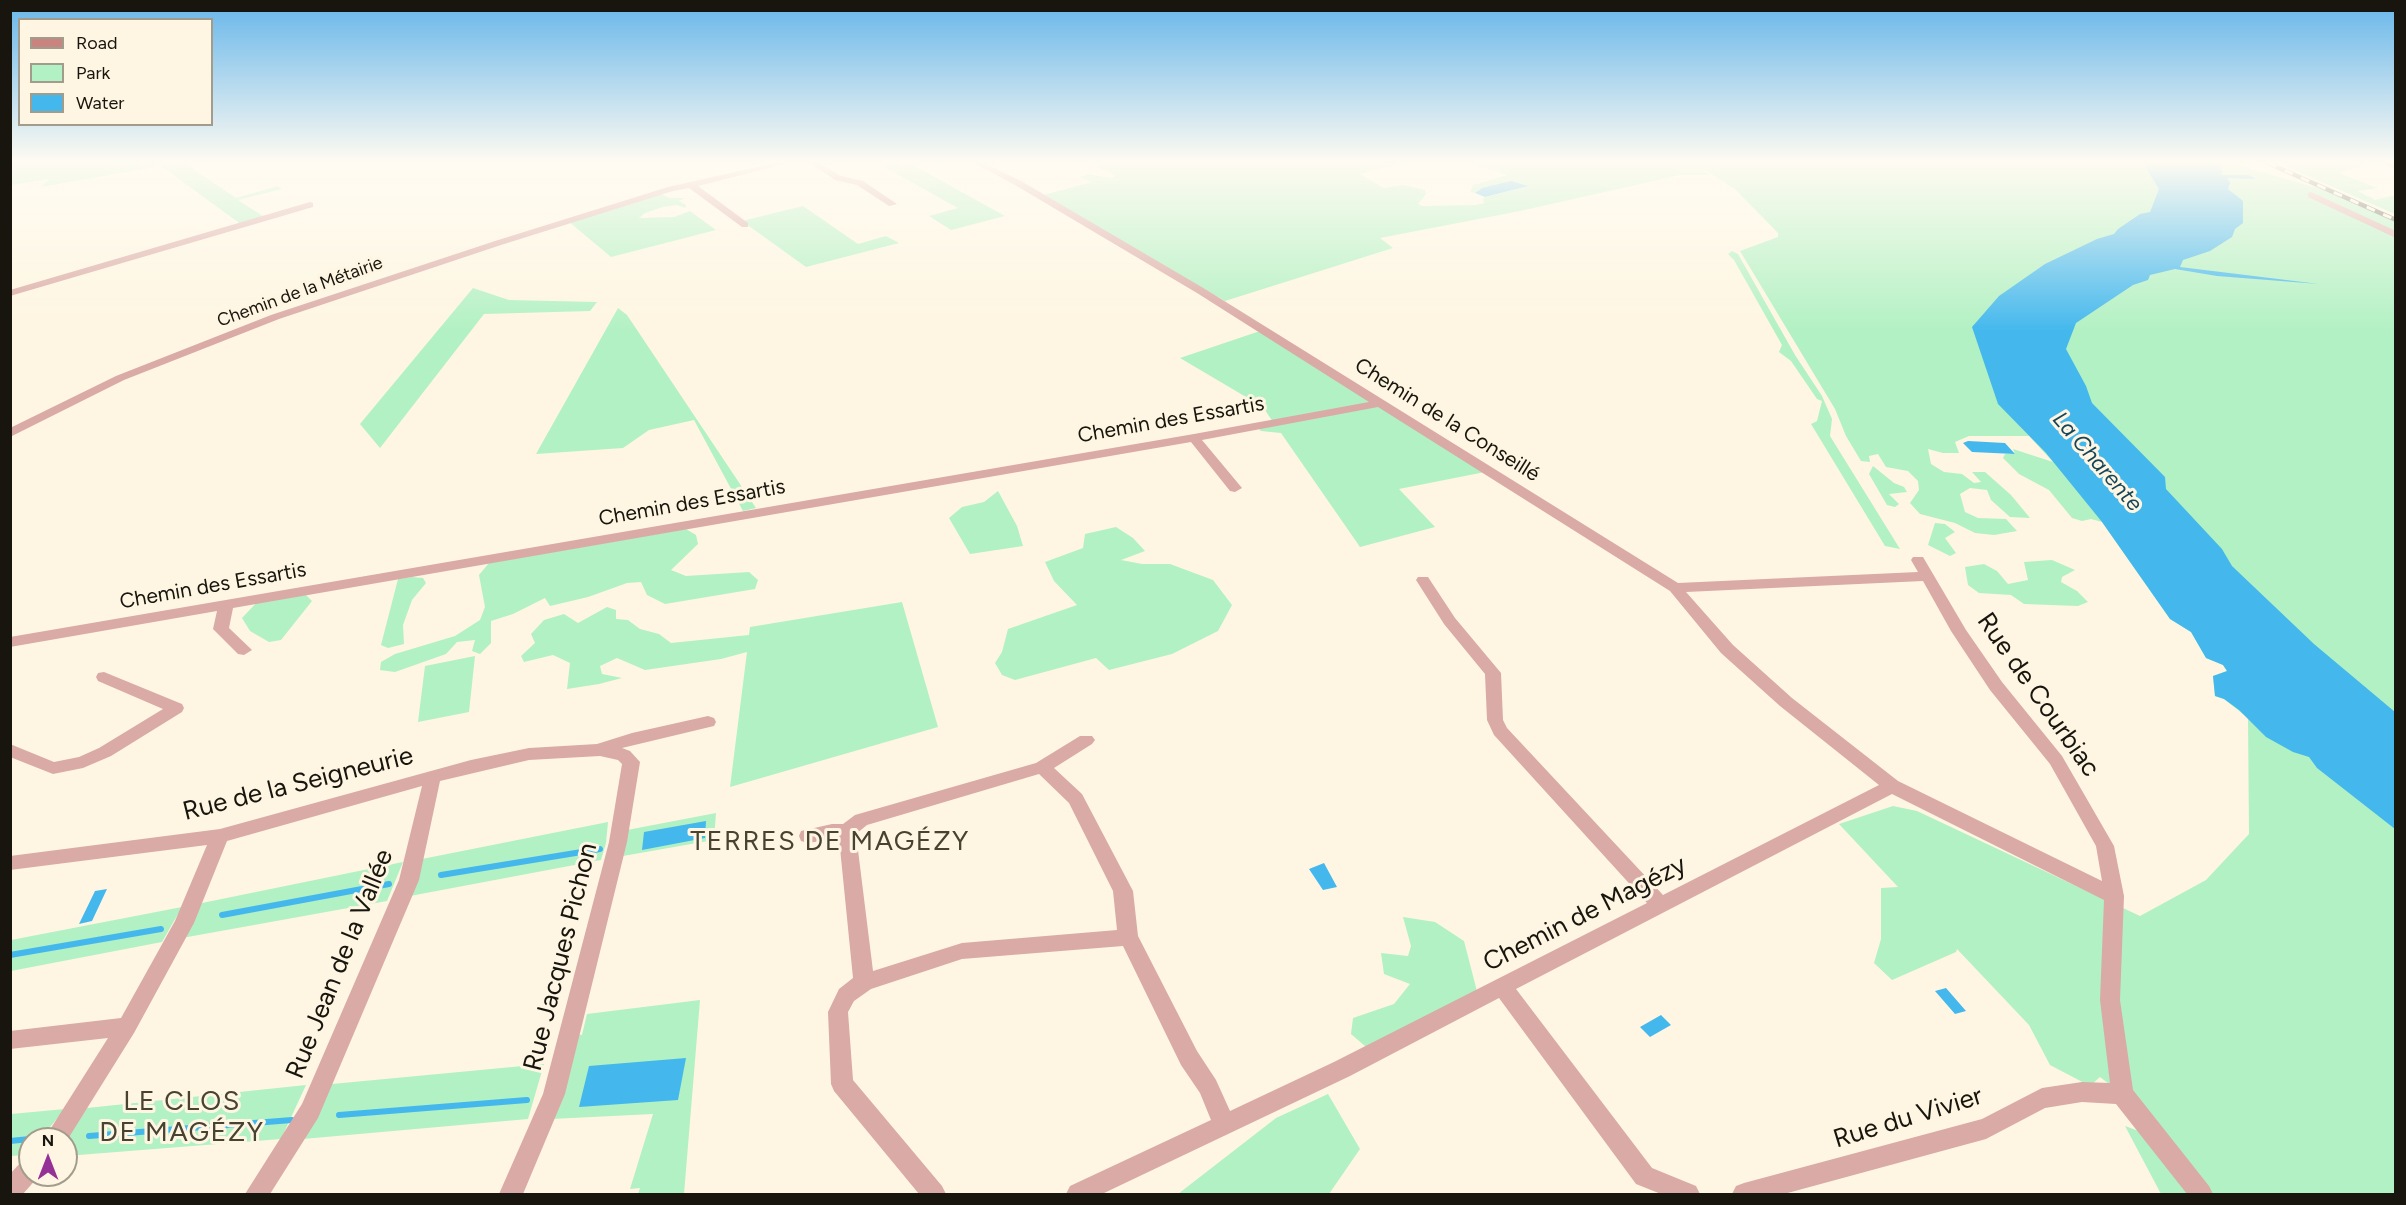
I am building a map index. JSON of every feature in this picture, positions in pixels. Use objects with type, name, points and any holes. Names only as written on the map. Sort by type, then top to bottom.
[{"type":"street","points":[[10,293],[261,219]]},
{"type":"street","name":"Chemin de la Métairie","points":[[10,433],[120,378],[275,317],[575,219]]},
{"type":"street","points":[[737,219],[745,225]]},
{"type":"street","name":"Chemin de la Conseillé","points":[[1079,219],[1201,291],[1675,588],[1733,654],[1786,702],[1892,786]]},
{"type":"street","points":[[2362,219],[2396,235]]},
{"type":"street","name":"Chemin des Essartis","points":[[10,642],[1194,438],[1381,403]]},
{"type":"street","points":[[1194,438],[1235,488]]},
{"type":"street","name":"Rue de Courbiac","points":[[1918,560],[1996,686],[2056,760],[2105,846],[2115,896],[2110,1000],[2122,1094]]},
{"type":"street","points":[[1675,588],[1927,576]]},
{"type":"street","points":[[1423,580],[1449,621],[1493,673],[1495,720],[1500,731],[1660,905]]},
{"type":"street","points":[[226,605],[221,629],[244,650]]},
{"type":"street","points":[[10,750],[53,768],[83,762],[105,752],[176,708],[104,677]]},
{"type":"street","points":[[598,750],[632,739],[708,722]]},
{"type":"street","points":[[808,836],[832,831],[847,831],[861,820],[1042,766],[1086,740]]},
{"type":"street","name":"Rue de la Seigneurie","points":[[10,863],[220,836],[433,775],[529,754],[598,750]]},
{"type":"street","name":"Rue Jacques Pichon","points":[[511,1194],[554,1094],[618,842],[631,762],[624,755],[598,750]]},
{"type":"street","points":[[1042,766],[1076,799],[1087,819],[1123,891],[1128,937],[1140,956],[1189,1058],[1208,1087],[1224,1124]]},
{"type":"street","name":"Rue Jean de la Vallée","points":[[256,1194],[310,1111],[409,880],[433,775]]},
{"type":"street","points":[[1892,786],[2115,896]]},
{"type":"street","name":"Chemin de Magézy","points":[[1078,1194],[1342,1069],[1892,786]]},
{"type":"street","points":[[847,831],[864,982]]},
{"type":"street","points":[[63,1127],[127,1026],[184,923],[220,836]]},
{"type":"street","points":[[934,1194],[842,1084],[838,1012],[846,995],[864,982],[962,951],[1128,937]]},
{"type":"street","points":[[1502,986],[1644,1176],[1688,1194]]},
{"type":"street","points":[[10,1040],[127,1026]]},
{"type":"street","name":"Rue du Vivier","points":[[1744,1194],[1986,1128],[2042,1098],[2082,1092],[2122,1094]]},
{"type":"street","points":[[2122,1094],[2201,1194]]},
{"type":"green space","points":[[234,219],[262,219],[242,225]]},
{"type":"green space","points":[[701,219],[716,230],[611,257],[568,221]]},
{"type":"green space","points":[[822,219],[858,244],[886,236],[899,243],[806,267],[742,221]]},
{"type":"green space","points":[[934,219],[993,219],[951,230]]},
{"type":"green space","points":[[1081,219],[1477,219],[1380,238],[1393,248],[1225,301]]},
{"type":"green space","points":[[1765,219],[2389,219],[2395,222],[2395,1194],[2161,1194],[2125,1126],[2155,1137],[2122,1094],[2100,1077],[2090,1086],[2050,1065],[2029,1025],[1957,949],[1956,952],[1892,980],[1874,963],[1881,939],[1881,888],[1898,887],[1839,824],[1893,806],[1917,811],[2140,916],[2206,880],[2249,834],[2248,718],[2224,699],[2215,696],[2213,676],[2227,671],[2223,665],[2206,658],[2191,632],[2170,619],[2102,522],[2072,518],[2049,490],[2019,474],[2003,458],[2005,454],[2015,454],[2013,449],[2053,462],[2029,436],[1969,436],[1955,442],[1959,453],[1943,453],[1928,449],[1931,464],[1944,472],[1962,474],[1974,483],[1981,482],[1972,472],[1985,472],[2011,495],[2030,518],[2010,517],[1991,500],[1987,490],[1970,488],[1960,494],[1965,512],[1978,518],[2006,519],[2017,531],[1994,535],[1975,533],[1955,523],[1920,514],[1910,503],[1919,490],[1918,481],[1908,471],[1886,467],[1878,454],[1869,456],[1870,462],[1861,461],[1846,436],[1835,409],[1740,251],[1778,237],[1778,233]]},
{"type":"green space","points":[[1732,251],[1738,254],[1795,355],[1822,396],[1832,419],[1830,436],[1900,549],[1885,546],[1811,424],[1817,421],[1822,401],[1817,399],[1791,361],[1779,352],[1782,345],[1734,260],[1728,254]]},
{"type":"green space","points":[[473,288],[509,300],[597,302],[590,311],[484,314],[380,448],[360,424]]},
{"type":"green space","points":[[618,308],[627,315],[756,508],[743,511],[694,420],[649,430],[623,448],[536,454]]},
{"type":"green space","points":[[1263,330],[1490,471],[1399,489],[1435,527],[1360,547],[1281,433],[1261,431],[1256,426],[1273,422],[1263,407],[1180,358]]},
{"type":"green space","points":[[1873,466],[1894,483],[1904,487],[1907,492],[1889,494],[1899,504],[1895,507],[1887,505],[1869,474]]},
{"type":"green space","points":[[998,491],[1017,526],[1023,546],[970,554],[949,518],[962,507],[984,502]]},
{"type":"green space","points":[[1935,523],[1945,524],[1955,532],[1945,538],[1956,553],[1950,556],[1928,545]]},
{"type":"green space","points":[[1116,527],[1133,538],[1145,551],[1121,560],[1142,564],[1170,564],[1213,580],[1232,605],[1218,631],[1172,654],[1109,670],[1096,658],[1015,680],[1002,675],[995,663],[1002,652],[1008,629],[1077,605],[1054,581],[1045,562],[1083,548],[1085,534]]},
{"type":"green space","points":[[686,529],[696,535],[698,544],[671,570],[686,576],[749,572],[758,580],[755,589],[665,604],[647,595],[641,582],[627,583],[588,597],[550,606],[545,598],[513,614],[491,621],[491,643],[480,654],[472,651],[475,640],[457,642],[446,654],[395,672],[380,670],[381,662],[395,654],[455,636],[480,620],[485,607],[479,575],[489,563]]},
{"type":"green space","points":[[2052,560],[2075,570],[2062,577],[2061,582],[2077,591],[2088,602],[2078,606],[2024,604],[2011,595],[1979,593],[1968,585],[1965,567],[1984,564],[1997,571],[2008,584],[2028,580],[2024,562]]},
{"type":"green space","points":[[423,578],[426,583],[412,600],[403,625],[404,644],[388,648],[381,645],[398,579]]},
{"type":"green space","points":[[305,594],[312,601],[281,640],[269,642],[250,631],[242,618],[260,599]]},
{"type":"green space","points":[[902,602],[938,727],[730,787],[747,652],[721,659],[645,670],[617,658],[600,666],[602,674],[622,678],[567,689],[570,663],[553,655],[524,662],[521,656],[535,643],[531,634],[544,620],[564,614],[578,623],[607,607],[616,610],[616,619],[628,620],[640,629],[659,634],[671,643],[749,635],[750,627]]},
{"type":"green space","points":[[475,656],[469,712],[418,722],[425,666]]},
{"type":"green space","points":[[716,813],[714,840],[623,856],[627,830]]},
{"type":"green space","points":[[608,822],[606,843],[601,860],[410,896],[422,859]]},
{"type":"green space","points":[[403,862],[387,901],[182,938],[202,903]]},
{"type":"green space","points":[[182,907],[162,942],[11,971],[11,940]]},
{"type":"green space","points":[[1403,917],[1435,922],[1464,941],[1479,999],[1373,1053],[1351,1034],[1353,1018],[1394,1004],[1410,984],[1384,974],[1381,953],[1408,956],[1411,946]]},
{"type":"green space","points":[[700,1000],[684,1194],[638,1194],[640,1188],[630,1189],[653,1114],[551,1119],[575,1034],[582,1035],[587,1014]]},
{"type":"green space","points":[[544,1064],[528,1119],[303,1139],[332,1084]]},
{"type":"green space","points":[[306,1085],[281,1139],[78,1155],[78,1127],[73,1127],[87,1108]]},
{"type":"green space","points":[[1328,1094],[1360,1149],[1329,1194],[1178,1194],[1276,1118]]},
{"type":"green space","points":[[65,1109],[50,1127],[18,1127],[18,1156],[11,1156],[11,1114]]},
{"type":"water","name":"La Charente","points":[[2132,219],[2243,219],[2243,223],[2235,229],[2232,237],[2210,251],[2183,260],[2180,267],[2319,284],[2217,276],[2175,269],[2150,275],[2148,280],[2133,285],[2076,323],[2066,349],[2086,386],[2092,403],[2165,477],[2166,489],[2222,549],[2232,566],[2314,644],[2395,712],[2395,829],[2317,768],[2309,757],[2293,752],[2266,737],[2239,710],[2224,699],[2215,696],[2213,676],[2227,671],[2223,665],[2206,658],[2191,632],[2170,619],[2102,522],[2046,453],[1998,404],[1972,327],[1999,296],[2045,264],[2097,239],[2114,234]]},
{"type":"water","points":[[1968,441],[2005,443],[2015,454],[1972,452],[1963,443]]},
{"type":"water","points":[[706,821],[705,838],[642,850],[644,832]]},
{"type":"water","points":[[1324,863],[1337,887],[1323,890],[1309,869]]},
{"type":"water","points":[[107,889],[92,921],[79,924],[95,891]]},
{"type":"water","points":[[1946,988],[1966,1011],[1955,1014],[1935,991]]},
{"type":"water","points":[[1661,1015],[1671,1025],[1650,1037],[1640,1027]]},
{"type":"water","points":[[686,1058],[678,1100],[579,1107],[589,1066]]},
{"type":"waterway","points":[[441,875],[600,849]]},
{"type":"waterway","points":[[222,915],[389,884]]},
{"type":"waterway","points":[[10,955],[161,929]]},
{"type":"waterway","points":[[339,1115],[527,1100]]},
{"type":"waterway","points":[[89,1136],[292,1120]]},
{"type":"waterway","points":[[10,1141],[18,1140]]},
{"type":"district","name":"TERRES DE MAGÉZY","points":[[830,842]]},
{"type":"district","name":"LE CLOS DE MAGÉZY","points":[[182,1118]]}]
